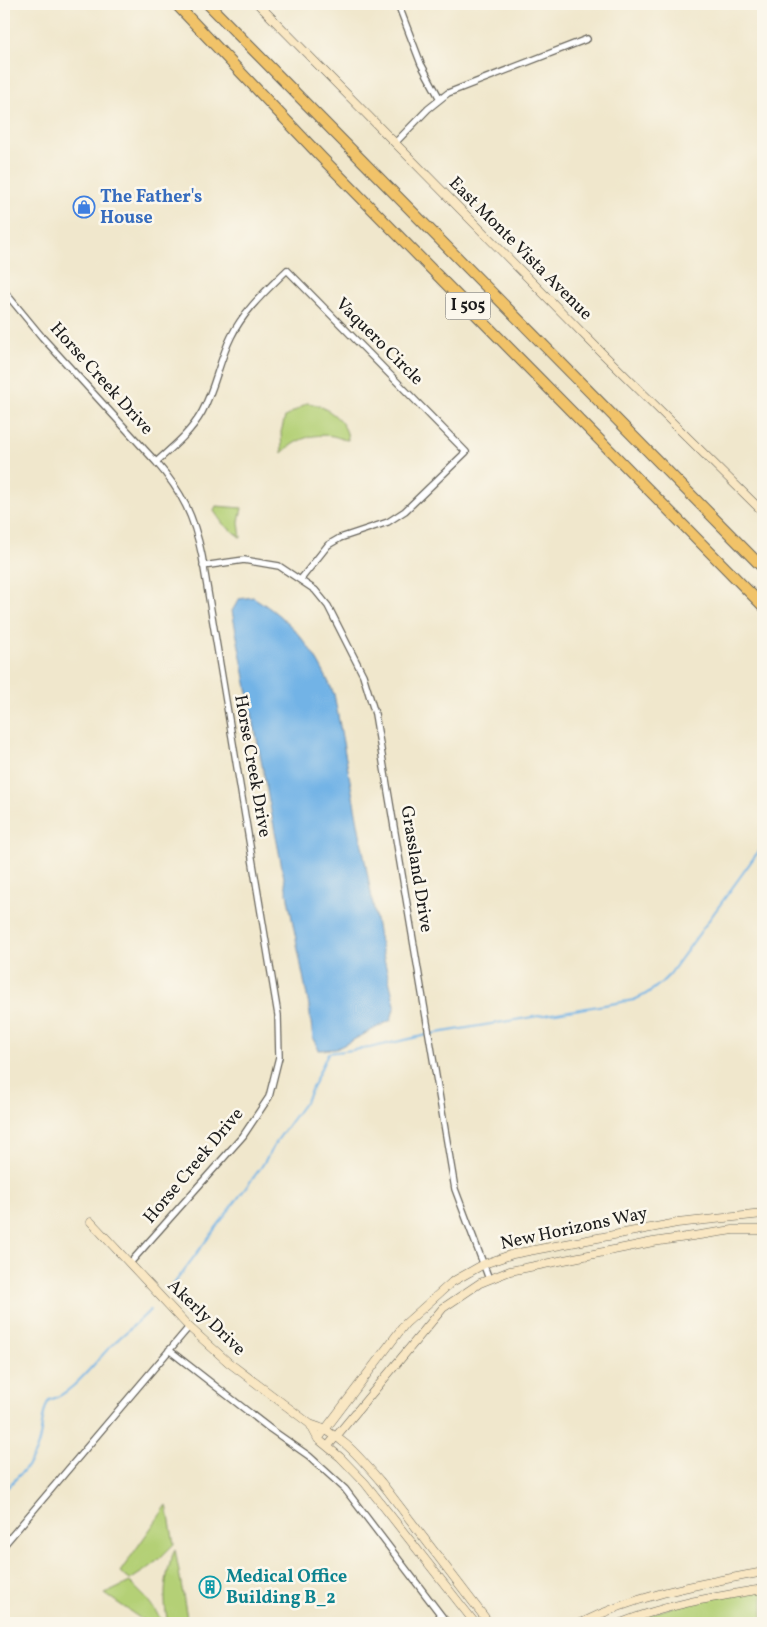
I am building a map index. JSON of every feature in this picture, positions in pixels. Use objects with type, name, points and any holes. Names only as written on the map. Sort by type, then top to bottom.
[{"type":"highway","name":"I 505","points":[[176,4],[322,158],[763,606]]},
{"type":"highway","name":"I 505","points":[[208,4],[763,568]]},
{"type":"street","name":"East Monte Vista Avenue","points":[[258,4],[666,417],[763,512]]},
{"type":"street","points":[[398,4],[421,64],[440,99]]},
{"type":"street","points":[[395,143],[448,93],[587,39]]},
{"type":"street","name":"Vaquero Circle","points":[[156,462],[196,422],[207,402],[231,336],[256,300],[287,270],[466,452],[405,511],[388,522],[340,538],[328,545],[301,579]]},
{"type":"street","name":"Horse Creek Drive","points":[[4,291],[42,337],[156,462],[173,482],[188,507],[198,534],[278,1015],[279,1057],[269,1097],[243,1136],[130,1263]]},
{"type":"street","name":"Grassland Drive","points":[[203,566],[244,560],[279,566],[301,579],[328,606],[363,675],[375,714],[455,1189],[489,1279]]},
{"type":"street","name":"New Horizons Way","points":[[318,1439],[367,1377],[405,1324],[452,1282],[484,1264],[513,1254],[676,1223],[763,1214]]},
{"type":"street","name":"Akerly Drive","points":[[90,1222],[189,1327],[228,1362],[310,1424],[326,1428],[381,1482],[489,1623]]},
{"type":"street","name":"New Horizons Way","points":[[328,1446],[443,1308],[489,1279],[510,1271],[653,1242],[733,1230],[763,1230]]},
{"type":"street","points":[[4,1545],[189,1327]]},
{"type":"street","points":[[169,1350],[269,1428],[309,1456],[345,1489],[447,1623]]},
{"type":"street","name":"Akerly Drive","points":[[310,1424],[318,1439],[328,1446],[365,1482],[475,1623]]},
{"type":"street","points":[[582,1623],[626,1604],[670,1590],[763,1572]]},
{"type":"street","points":[[621,1623],[689,1602],[763,1589]]},
{"type":"green space","points":[[307,403],[327,410],[340,420],[347,433],[348,440],[326,435],[312,436],[293,444],[282,453],[281,432],[285,417]]},
{"type":"green space","points":[[216,506],[242,508],[239,522],[241,538],[223,524],[214,511]]},
{"type":"green space","points":[[167,1505],[174,1544],[153,1565],[130,1580],[120,1572]]},
{"type":"green space","points":[[175,1549],[188,1623],[168,1623],[166,1613],[165,1586]]},
{"type":"green space","points":[[130,1582],[147,1599],[164,1623],[147,1623],[105,1594]]},
{"type":"green space","points":[[763,1589],[763,1623],[622,1623],[698,1599]]},
{"type":"water","points":[[253,597],[292,627],[302,638],[327,678],[334,694],[380,942],[395,1005],[391,1020],[336,1049],[319,1050],[313,1039],[309,1006],[232,611],[239,599]]},
{"type":"waterway","points":[[431,1034],[634,1000],[644,995],[658,986],[670,974],[763,845]]},
{"type":"waterway","points":[[173,1285],[262,1166],[276,1142],[307,1099],[328,1053],[369,1048],[427,1035]]},
{"type":"waterway","points":[[4,1491],[24,1470],[36,1452],[46,1405],[49,1400],[58,1397],[75,1384],[113,1344],[150,1310]]},
{"type":"place","name":"The Father's House","points":[[84,207]]},
{"type":"place","name":"Medical Office Building B_2","points":[[210,1587]]}]
